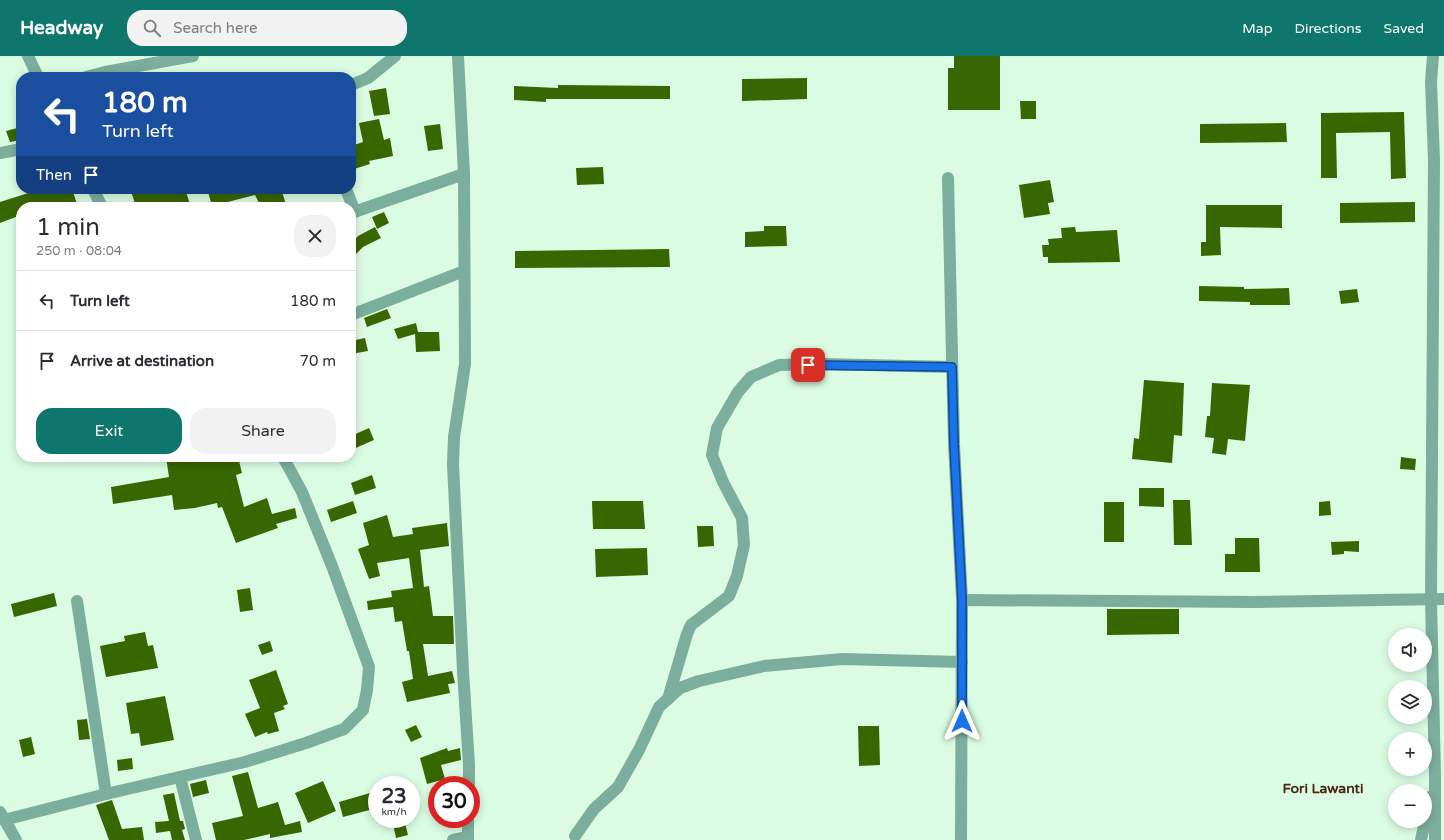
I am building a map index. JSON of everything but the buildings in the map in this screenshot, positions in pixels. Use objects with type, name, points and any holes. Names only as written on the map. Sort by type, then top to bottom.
[{"type":"street","points":[[28,56],[36,72]]},
{"type":"street","points":[[105,72],[192,56]]},
{"type":"street","points":[[356,83],[368,78],[395,56]]},
{"type":"street","points":[[458,56],[464,174],[465,364],[454,437],[453,464],[469,776]]},
{"type":"street","points":[[1433,56],[1431,82],[1434,159],[1431,599],[1435,840]]},
{"type":"street","points":[[0,154],[16,150]]},
{"type":"street","points":[[356,212],[464,174]]},
{"type":"street","points":[[948,178],[954,444],[962,600],[961,840]]},
{"type":"street","points":[[356,312],[464,272]]},
{"type":"street","points":[[668,699],[687,634],[692,625],[729,596],[737,576],[744,545],[742,518],[723,482],[712,455],[717,428],[738,392],[751,377],[779,365],[952,367]]},
{"type":"street","points":[[16,840],[2,816],[245,762],[306,743],[344,729],[362,710],[367,690],[369,667],[332,566],[302,492],[286,462]]},
{"type":"street","points":[[962,600],[1255,602],[1444,599]]},
{"type":"street","points":[[77,601],[106,794]]},
{"type":"street","points":[[575,836],[594,809],[618,786],[639,750],[660,706],[680,688],[699,680],[764,666],[842,659],[962,662]]},
{"type":"street","points":[[1432,789],[1435,775]]},
{"type":"street","points":[[180,777],[196,840]]},
{"type":"street","points":[[1421,840],[1424,828]]},
{"type":"street","points":[[454,840],[468,838]]},
{"type":"district","name":"Fori Lawanti","points":[[1323,788]]},
{"type":"route","points":[[808,365],[823,364],[952,367],[954,444],[962,600],[962,721]]}]
